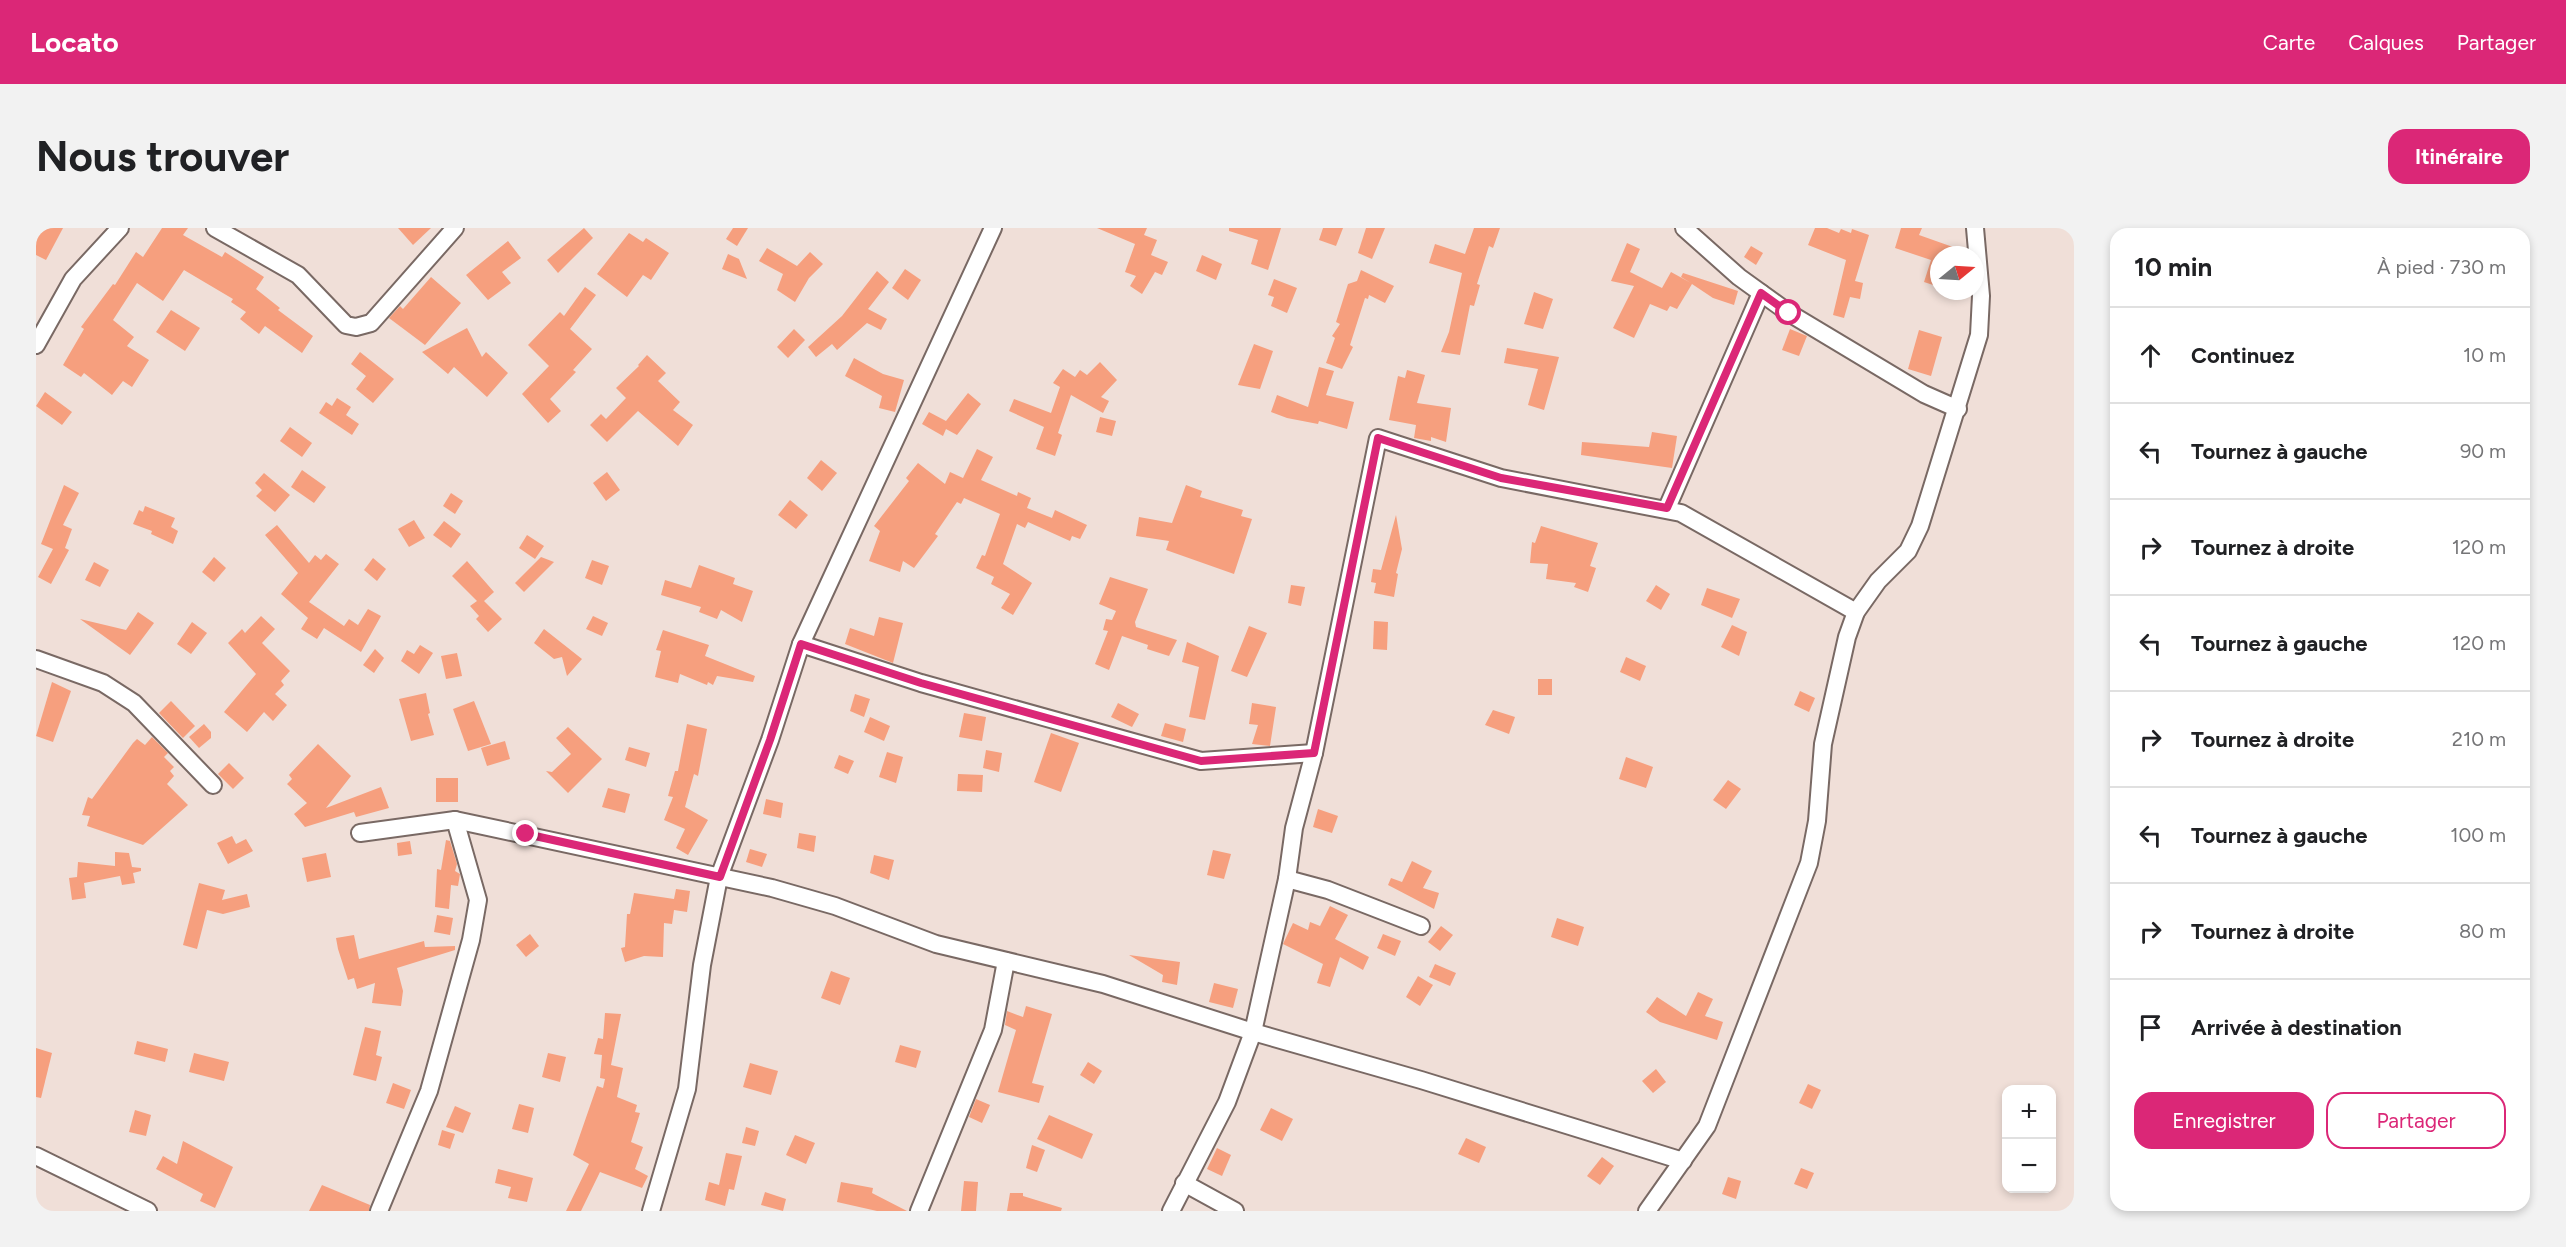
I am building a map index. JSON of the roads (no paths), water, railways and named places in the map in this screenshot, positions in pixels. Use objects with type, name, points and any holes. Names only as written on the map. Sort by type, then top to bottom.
[{"type":"street","points":[[37,341],[73,279],[120,228]]},
{"type":"street","points":[[215,228],[298,275],[346,324],[356,327],[371,322],[455,228]]},
{"type":"street","points":[[651,1211],[687,1089],[702,965],[720,877],[770,740],[801,644],[993,228]]},
{"type":"street","points":[[1684,228],[1761,293],[1863,359],[1924,394],[1958,409]]},
{"type":"street","points":[[1647,1211],[1707,1126],[1721,1095],[1809,863],[1817,821],[1823,744],[1846,637],[1856,612],[1878,581],[1908,551],[1920,526],[1979,335],[1982,296],[1975,228]]},
{"type":"street","points":[[1667,508],[1761,293]]},
{"type":"street","points":[[1171,1211],[1227,1102],[1253,1032],[1287,879],[1294,828],[1314,753],[1378,438],[1501,478],[1667,508],[1681,513],[1856,612]]},
{"type":"street","points":[[801,644],[921,683],[1201,761],[1314,753]]},
{"type":"street","points":[[36,659],[104,682],[134,703],[213,785]]},
{"type":"street","points":[[360,833],[455,820],[772,888],[835,906],[936,944],[1103,984],[1253,1032],[1421,1080],[1683,1161]]},
{"type":"street","points":[[380,1211],[429,1091],[471,940],[478,900],[455,820]]},
{"type":"street","points":[[1287,879],[1328,890],[1421,926]]},
{"type":"street","points":[[919,1211],[993,1030],[1006,961]]},
{"type":"street","points":[[36,1156],[148,1211]]},
{"type":"street","points":[[1184,1183],[1235,1211]]}]
